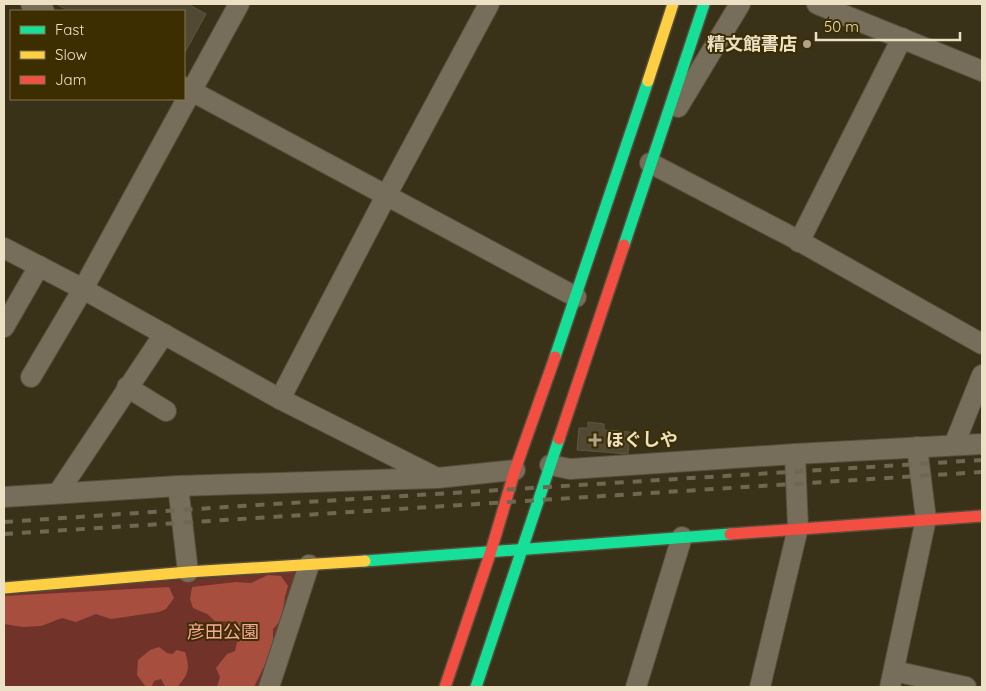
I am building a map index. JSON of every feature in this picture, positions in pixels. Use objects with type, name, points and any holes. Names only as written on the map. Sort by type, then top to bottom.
[{"type":"street","points":[[31,4],[42,10]]},
{"type":"street","points":[[239,4],[188,89],[576,297]]},
{"type":"street","points":[[280,399],[489,4]]},
{"type":"street","points":[[445,687],[491,551],[515,470],[576,297],[673,4]]},
{"type":"street","points":[[476,687],[704,4]]},
{"type":"street","points":[[659,139],[740,4]]},
{"type":"street","points":[[817,4],[982,71]]},
{"type":"street","points":[[799,242],[902,38]]},
{"type":"street","points":[[31,377],[83,289],[182,100]]},
{"type":"street","points":[[650,163],[799,242],[982,344]]},
{"type":"street","points":[[4,248],[83,289],[280,399],[437,478]]},
{"type":"street","points":[[4,327],[39,266]]},
{"type":"street","points":[[58,493],[164,334]]},
{"type":"street","points":[[954,445],[982,375]]},
{"type":"street","points":[[127,387],[166,411]]},
{"type":"street","points":[[550,465],[570,469],[982,444]]},
{"type":"street","points":[[917,447],[926,519],[892,679],[966,687]]},
{"type":"street","points":[[760,687],[798,528],[795,454]]},
{"type":"street","points":[[4,497],[178,486],[437,478],[515,470]]},
{"type":"street","points":[[178,486],[188,572]]},
{"type":"street","points":[[4,588],[188,572],[982,516]]},
{"type":"street","points":[[636,687],[682,537]]},
{"type":"street","points":[[270,687],[308,565]]},
{"type":"green space","name":"彦田公園","points":[[302,571],[264,687],[4,687],[4,593]]},
{"type":"shaded area","points":[[268,575],[281,576],[288,586],[282,619],[273,629],[273,648],[254,687],[217,687],[220,677],[216,668],[227,654],[235,651],[239,633],[237,622],[215,621],[207,614],[193,608],[190,599],[192,587],[236,582],[251,583]]},
{"type":"shaded area","points":[[169,587],[174,598],[166,609],[159,612],[111,619],[96,614],[76,622],[62,618],[41,626],[23,627],[4,624],[4,596]]},
{"type":"shaded area","points":[[159,647],[167,653],[173,654],[176,650],[185,652],[188,670],[178,686],[165,686],[161,679],[154,681],[152,686],[146,687],[137,675],[138,660],[150,650]]},
{"type":"building","points":[[56,4],[188,4],[206,14],[185,52],[185,10],[67,10]]},
{"type":"building","points":[[588,422],[604,424],[604,430],[630,432],[628,454],[577,450],[579,428],[588,428]]},
{"type":"railway","points":[[4,522],[982,460]]},
{"type":"railway","points":[[4,534],[982,472]]},
{"type":"traffic: fast","points":[[624,245],[704,4]]},
{"type":"traffic: fast","points":[[555,357],[648,81]]},
{"type":"traffic: fast","points":[[476,687],[559,439]]},
{"type":"traffic: fast","points":[[365,561],[730,534]]},
{"type":"traffic: slow","points":[[648,81],[673,4]]},
{"type":"traffic: slow","points":[[4,588],[188,572],[365,561]]},
{"type":"traffic: jam","points":[[559,439],[624,245]]},
{"type":"traffic: jam","points":[[445,687],[491,551],[515,470],[555,357]]},
{"type":"traffic: jam","points":[[730,534],[982,516]]},
{"type":"place","name":"精文館書店","points":[[807,44]]},
{"type":"place","name":"ほぐしや","points":[[595,440]]}]
